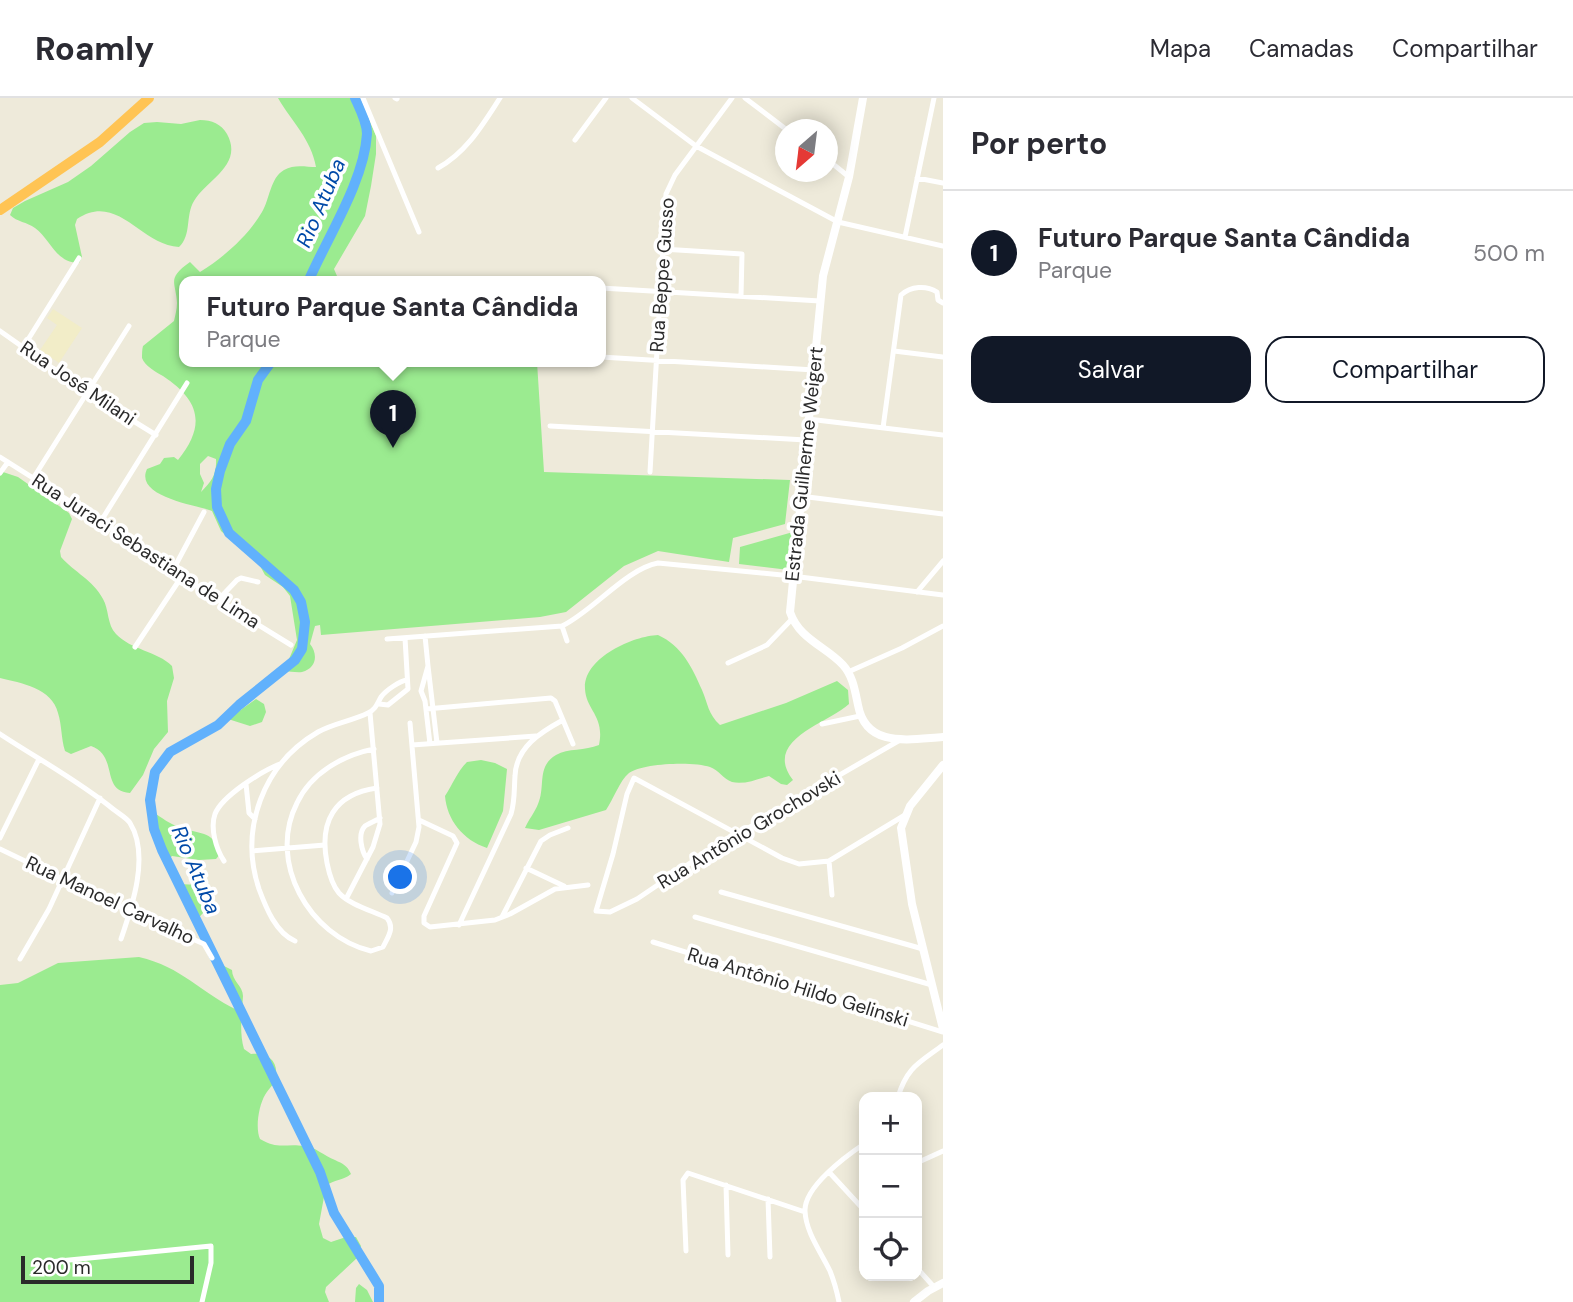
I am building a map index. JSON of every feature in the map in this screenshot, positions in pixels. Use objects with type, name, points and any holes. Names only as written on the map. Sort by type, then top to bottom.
[{"type":"highway","points":[[0,210],[100,142],[149,98]]},
{"type":"street","points":[[363,98],[419,232]]},
{"type":"street","points":[[438,168],[450,161],[470,141],[500,98]]},
{"type":"street","points":[[575,140],[606,98]]},
{"type":"street","points":[[632,98],[696,146],[838,222],[943,246]]},
{"type":"street","name":"Rua Beppe Gusso","points":[[650,472],[659,291],[668,187],[732,98]]},
{"type":"street","points":[[745,98],[775,121]]},
{"type":"street","points":[[905,237],[933,99],[923,98]]},
{"type":"street","name":"Estrada Guilherme Weigert","points":[[792,619],[789,606],[820,301],[825,264],[849,177],[861,99]]},
{"type":"street","points":[[838,168],[849,177]]},
{"type":"street","points":[[917,178],[943,183]]},
{"type":"street","points":[[662,249],[742,254],[741,296]]},
{"type":"street","points":[[24,346],[79,258]]},
{"type":"street","points":[[606,288],[820,301]]},
{"type":"street","points":[[883,428],[901,295],[918,288],[931,289],[937,292],[938,300],[943,303]]},
{"type":"street","points":[[34,477],[129,326]]},
{"type":"street","name":"Rua José Milani","points":[[0,331],[88,393],[156,435]]},
{"type":"street","points":[[894,351],[943,357]]},
{"type":"street","points":[[606,357],[814,370]]},
{"type":"street","points":[[101,520],[187,383]]},
{"type":"street","points":[[808,419],[943,435]]},
{"type":"street","points":[[550,426],[806,440]]},
{"type":"street","name":"Rua Juraci Sebastiana de Lima","points":[[0,457],[291,645]]},
{"type":"street","points":[[0,473],[8,462]]},
{"type":"street","points":[[800,496],[943,514]]},
{"type":"street","points":[[173,570],[204,512]]},
{"type":"street","points":[[918,592],[943,561]]},
{"type":"street","points":[[387,639],[562,626],[651,565],[792,576],[943,595]]},
{"type":"street","points":[[135,647],[182,576]]},
{"type":"street","points":[[218,600],[241,578],[258,582]]},
{"type":"street","points":[[728,663],[767,645],[792,619],[807,637],[848,672],[860,716],[866,726],[877,734],[900,740],[943,737]]},
{"type":"street","points":[[562,626],[567,641]]},
{"type":"street","points":[[848,672],[943,626]]},
{"type":"street","points":[[425,636],[437,743]]},
{"type":"street","points":[[379,704],[388,705],[408,689],[405,638]]},
{"type":"street","points":[[428,666],[421,686],[430,744]]},
{"type":"street","points":[[295,941],[282,933],[263,900],[256,876],[252,851],[255,819],[265,786],[280,764],[297,747],[336,723],[370,712],[379,704],[381,697],[401,681],[407,680]]},
{"type":"street","points":[[421,686],[431,687]]},
{"type":"street","points":[[426,709],[548,697],[555,701],[573,744]]},
{"type":"street","points":[[346,899],[378,835],[380,818],[370,712]]},
{"type":"street","points":[[822,724],[860,716]]},
{"type":"street","points":[[459,925],[512,814],[517,764],[536,736],[563,720]]},
{"type":"street","points":[[393,892],[416,842],[419,820],[410,723]]},
{"type":"street","points":[[0,734],[100,798],[130,823],[139,861],[131,912],[121,939]]},
{"type":"street","points":[[412,745],[536,736]]},
{"type":"street","name":"Rua Antônio Grochovski","points":[[738,834],[634,778],[627,794],[596,911],[610,912],[637,899],[738,834],[900,740]]},
{"type":"street","points":[[374,749],[335,764],[307,787],[293,811],[288,849],[296,886],[316,918],[335,934],[371,951],[383,947],[391,929],[389,920],[346,899],[333,882],[325,845],[327,826],[337,806],[352,794],[376,788]]},
{"type":"street","points":[[0,838],[39,759]]},
{"type":"street","points":[[224,862],[217,850],[214,818],[220,805],[263,772],[280,764]]},
{"type":"street","points":[[943,765],[916,797],[905,815],[902,835],[906,871],[943,1031]]},
{"type":"street","points":[[246,784],[249,813],[255,819]]},
{"type":"street","points":[[20,959],[49,909],[100,798]]},
{"type":"street","points":[[738,834],[791,862],[806,865],[829,861],[905,815]]},
{"type":"street","points":[[367,859],[363,853],[361,832],[366,825],[380,818]]},
{"type":"street","points":[[419,820],[453,836],[457,843],[426,912],[424,923],[433,928],[502,918],[546,892],[564,886],[588,884]]},
{"type":"street","points":[[502,918],[541,841],[568,828]]},
{"type":"street","points":[[252,851],[325,845]]},
{"type":"street","name":"Rua Manoel Carvalho","points":[[0,849],[204,944],[212,958]]},
{"type":"street","points":[[829,861],[832,895]]},
{"type":"street","points":[[526,868],[564,886]]},
{"type":"street","points":[[720,892],[923,949]]},
{"type":"street","points":[[695,917],[932,985]]},
{"type":"street","name":"Rua Antônio Hildo Gelinski","points":[[653,942],[943,1031]]},
{"type":"street","points":[[900,1092],[913,1067],[943,1045]]},
{"type":"street","points":[[839,1302],[830,1270],[814,1241],[806,1212],[811,1194],[830,1172],[859,1148]]},
{"type":"street","points":[[922,1161],[943,1151]]},
{"type":"street","points":[[830,1172],[859,1204]]},
{"type":"street","points":[[687,1251],[683,1177],[691,1173],[806,1212]]},
{"type":"street","points":[[726,1185],[728,1255]]},
{"type":"street","points":[[768,1199],[770,1257]]},
{"type":"street","points":[[39,1263],[211,1246],[211,1263],[202,1302]]},
{"type":"street","points":[[922,1274],[934,1287]]},
{"type":"street","points":[[914,1302],[943,1283]]},
{"type":"shaded area","points":[[53,309],[82,328],[59,363],[40,350],[57,325],[47,318]]},
{"type":"green space","points":[[278,98],[360,98],[376,136],[376,154],[365,216],[334,269],[337,276],[179,276],[179,367],[537,367],[544,472],[790,480],[785,524],[733,538],[729,562],[658,551],[624,566],[566,612],[540,617],[321,635],[320,625],[315,626],[310,644],[315,660],[311,667],[302,672],[284,671],[297,640],[290,596],[221,531],[212,511],[158,493],[149,487],[145,479],[147,469],[160,464],[164,458],[174,457],[178,460],[193,435],[195,414],[185,394],[148,366],[142,358],[143,346],[174,321],[177,303],[174,281],[178,273],[190,262],[200,272],[234,246],[256,221],[265,207],[276,178],[284,170],[296,166],[316,167],[305,139]],"holes":[[[208,456],[216,459],[213,478],[201,492],[204,483],[200,464]]]},
{"type":"green space","points":[[200,120],[216,123],[225,131],[231,145],[231,155],[221,171],[194,201],[186,237],[179,247],[152,238],[117,215],[92,212],[77,219],[75,225],[82,257],[79,263],[71,262],[59,255],[35,228],[10,215],[13,208],[25,201],[68,182],[144,123],[181,124]]},
{"type":"green space","points":[[0,471],[18,477],[69,513],[72,519],[60,551],[61,557],[99,592],[116,634],[129,644],[172,666],[174,678],[167,701],[168,732],[154,749],[143,775],[130,793],[115,786],[105,757],[99,751],[91,746],[71,754],[65,751],[58,713],[55,705],[43,692],[0,678]]},
{"type":"green space","points":[[793,532],[789,570],[739,564],[740,547]]},
{"type":"green space","points":[[658,635],[674,645],[690,665],[711,713],[720,725],[786,703],[837,681],[848,690],[849,704],[801,734],[791,744],[786,754],[786,766],[793,780],[787,785],[769,776],[746,782],[732,782],[713,768],[702,765],[656,765],[629,773],[606,810],[539,830],[525,828],[538,804],[544,771],[550,760],[561,753],[599,745],[599,727],[585,689],[592,668],[623,644]]},
{"type":"green space","points":[[256,699],[264,704],[266,712],[262,722],[250,726],[228,719]]},
{"type":"green space","points":[[481,760],[507,769],[503,811],[487,848],[471,840],[458,828],[449,813],[445,796],[467,762]]},
{"type":"green space","points":[[153,812],[176,826],[209,836],[221,853],[216,859],[199,860],[172,856],[166,862],[157,841]]},
{"type":"green space","points":[[177,884],[202,885],[212,889],[211,902],[196,921]]},
{"type":"green space","points":[[139,957],[179,973],[237,1010],[241,1008],[240,1003],[218,963],[232,970],[243,992],[241,1030],[244,1049],[251,1054],[270,1058],[276,1069],[275,1081],[259,1110],[260,1139],[277,1145],[312,1148],[343,1164],[351,1174],[326,1186],[319,1224],[323,1238],[331,1242],[356,1237],[361,1246],[357,1258],[326,1287],[329,1302],[0,1302],[0,985],[18,983],[58,963]]},
{"type":"green space","points":[[359,1284],[367,1290],[373,1302],[355,1302]]},
{"type":"waterway","name":"Rio Atuba","points":[[311,276],[344,209],[364,152],[367,129],[355,98]]},
{"type":"waterway","name":"Rio Atuba","points":[[267,367],[258,380],[246,421],[230,444],[220,471],[216,489],[217,507],[229,533],[294,590],[301,602],[305,622],[302,649],[295,660],[218,725],[170,752],[155,772],[150,800],[154,829],[162,850],[320,1172],[334,1213],[379,1286],[379,1302]]},
{"type":"place","name":"Futuro Parque Santa Cândida","points":[[393,448]]}]
